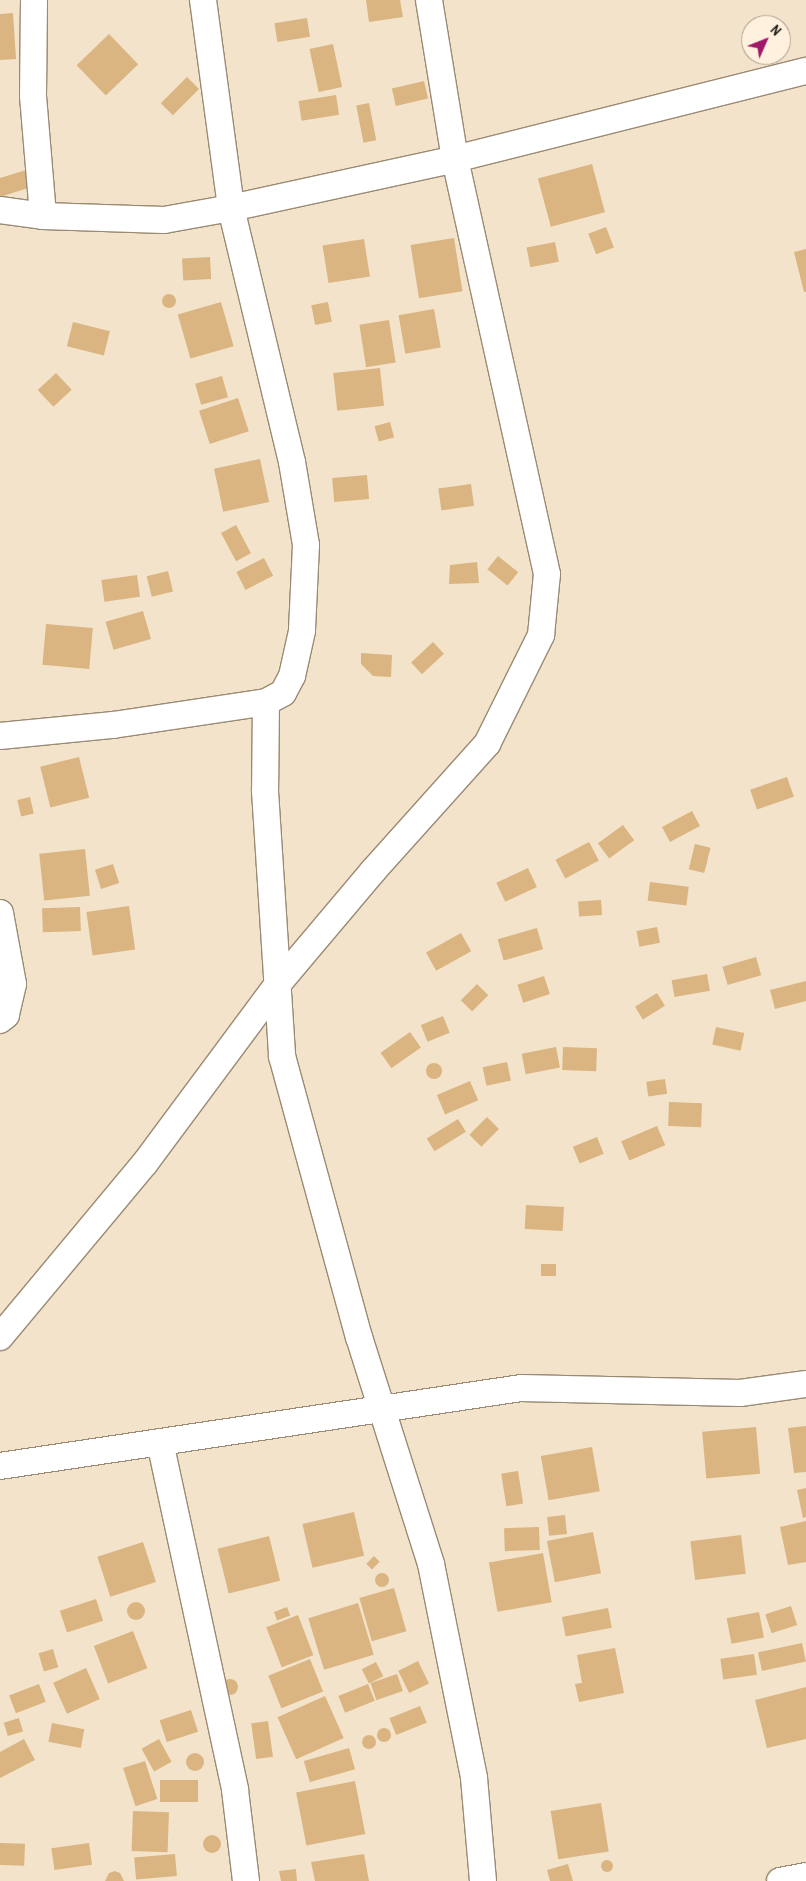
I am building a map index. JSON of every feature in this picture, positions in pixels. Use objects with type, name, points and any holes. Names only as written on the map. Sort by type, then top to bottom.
[{"type":"street","points":[[34,0],[33,96],[43,216]]},
{"type":"street","points":[[0,736],[113,725],[266,702],[283,693],[292,676],[302,632],[306,545],[292,462],[231,208],[204,0]]},
{"type":"street","points":[[0,1337],[145,1162],[277,985],[373,871],[487,744],[541,635],[547,574],[455,159],[428,0]]},
{"type":"street","points":[[0,210],[43,216],[164,220],[231,208],[455,159],[806,71]]},
{"type":"street","points":[[266,702],[265,791],[282,1056],[359,1337],[431,1564],[474,1778],[483,1881]]},
{"type":"street","points":[[0,913],[13,984],[6,1014],[0,1020]]},
{"type":"street","points":[[0,1466],[521,1388],[740,1393],[806,1384]]},
{"type":"street","points":[[160,1442],[235,1790],[246,1881]]},
{"type":"street","points":[[780,1881],[806,1876]]},
{"type":"building","points":[[366,0],[400,0],[403,17],[369,22]]},
{"type":"building","points":[[13,13],[16,59],[0,60],[0,14]]},
{"type":"building","points":[[307,18],[310,37],[277,42],[274,23]]},
{"type":"building","points":[[109,34],[138,64],[106,95],[77,65]]},
{"type":"building","points":[[333,44],[342,87],[319,92],[310,49]]},
{"type":"building","points":[[187,77],[199,89],[173,115],[161,103]]},
{"type":"building","points":[[424,81],[428,99],[396,106],[392,88]]},
{"type":"building","points":[[336,95],[339,115],[302,121],[298,101]]},
{"type":"building","points":[[369,103],[376,140],[363,143],[356,105]]},
{"type":"building","points":[[592,164],[605,212],[551,227],[538,178]]},
{"type":"building","points":[[26,170],[31,187],[0,197],[0,178]]},
{"type":"building","points":[[606,227],[614,248],[596,254],[588,234]]},
{"type":"building","points":[[454,238],[462,291],[419,298],[411,245]]},
{"type":"building","points":[[364,239],[370,277],[328,283],[323,246]]},
{"type":"building","points":[[555,242],[559,262],[530,267],[527,248]]},
{"type":"building","points":[[806,249],[806,292],[804,292],[794,252]]},
{"type":"building","points":[[210,257],[211,279],[183,280],[182,258]]},
{"type":"building","points":[[166,294],[172,294],[176,301],[172,308],[166,308],[162,304],[162,298]]},
{"type":"building","points":[[221,302],[234,346],[190,359],[178,314]]},
{"type":"building","points":[[328,302],[332,322],[315,325],[311,305]]},
{"type":"building","points":[[434,309],[441,347],[405,354],[399,315]]},
{"type":"building","points":[[389,320],[396,362],[366,367],[359,325]]},
{"type":"building","points":[[73,322],[110,331],[104,355],[67,346]]},
{"type":"building","points":[[380,368],[384,406],[337,411],[333,373]]},
{"type":"building","points":[[56,373],[72,390],[53,407],[38,390]]},
{"type":"building","points":[[222,376],[228,397],[201,405],[195,384]]},
{"type":"building","points":[[238,398],[249,431],[210,444],[199,411]]},
{"type":"building","points":[[390,422],[394,437],[379,442],[375,426]]},
{"type":"building","points":[[260,459],[269,502],[223,512],[214,469]]},
{"type":"building","points":[[367,475],[369,499],[334,502],[332,478]]},
{"type":"building","points":[[471,484],[474,506],[441,510],[438,489]]},
{"type":"building","points":[[236,525],[251,553],[236,561],[221,533]]},
{"type":"building","points":[[498,556],[518,572],[508,586],[487,569]]},
{"type":"building","points":[[264,558],[273,576],[245,590],[236,572]]},
{"type":"building","points":[[477,562],[479,583],[449,584],[450,565]]},
{"type":"building","points":[[168,571],[173,591],[152,597],[147,576]]},
{"type":"building","points":[[137,575],[140,597],[104,602],[101,580]]},
{"type":"building","points":[[143,611],[151,639],[114,650],[106,622]]},
{"type":"building","points":[[46,624],[93,628],[89,669],[42,665]]},
{"type":"building","points":[[433,642],[444,654],[422,674],[411,662]]},
{"type":"building","points":[[361,653],[392,655],[391,677],[373,676],[361,664]]},
{"type":"building","points":[[79,757],[89,798],[50,807],[40,767]]},
{"type":"building","points":[[787,777],[794,797],[757,810],[750,790]]},
{"type":"building","points":[[30,797],[34,814],[21,816],[17,800]]},
{"type":"building","points":[[692,811],[700,826],[670,842],[662,827]]},
{"type":"building","points":[[623,825],[634,840],[609,859],[598,843]]},
{"type":"building","points":[[589,842],[599,861],[565,878],[555,860]]},
{"type":"building","points":[[695,844],[711,848],[704,873],[689,869]]},
{"type":"building","points":[[85,849],[90,896],[44,901],[39,854]]},
{"type":"building","points":[[113,864],[119,883],[101,889],[95,870]]},
{"type":"building","points":[[528,868],[537,887],[505,902],[496,883]]},
{"type":"building","points":[[650,882],[689,887],[686,906],[648,901]]},
{"type":"building","points":[[601,900],[602,915],[579,917],[578,902]]},
{"type":"building","points":[[129,906],[135,950],[93,956],[86,912]]},
{"type":"building","points":[[80,907],[81,931],[43,932],[42,908]]},
{"type":"building","points":[[657,927],[660,943],[639,947],[636,931]]},
{"type":"building","points":[[537,928],[543,949],[504,960],[498,939]]},
{"type":"building","points":[[461,933],[471,951],[436,971],[426,952]]},
{"type":"building","points":[[756,957],[761,975],[728,985],[722,967]]},
{"type":"building","points":[[707,974],[710,991],[674,997],[672,980]]},
{"type":"building","points":[[544,976],[550,994],[523,1003],[517,985]]},
{"type":"building","points":[[806,981],[806,1001],[775,1009],[770,990]]},
{"type":"building","points":[[477,984],[488,995],[472,1012],[461,1000]]},
{"type":"building","points":[[657,993],[665,1006],[643,1019],[635,1007]]},
{"type":"building","points":[[443,1016],[450,1033],[427,1042],[421,1025]]},
{"type":"building","points":[[716,1027],[744,1033],[741,1051],[712,1045]]},
{"type":"building","points":[[410,1032],[421,1048],[391,1068],[381,1053]]},
{"type":"building","points":[[556,1047],[560,1068],[526,1074],[522,1054]]},
{"type":"building","points":[[563,1047],[597,1048],[596,1071],[562,1070]]},
{"type":"building","points":[[507,1062],[511,1081],[486,1086],[483,1067]]},
{"type":"building","points":[[431,1063],[437,1063],[442,1068],[440,1077],[431,1079],[426,1074],[426,1068]]},
{"type":"building","points":[[665,1079],[667,1094],[648,1096],[646,1082]]},
{"type":"building","points":[[470,1081],[478,1100],[445,1114],[437,1095]]},
{"type":"building","points":[[669,1102],[702,1103],[701,1127],[668,1126]]},
{"type":"building","points":[[487,1117],[499,1129],[481,1147],[469,1135]]},
{"type":"building","points":[[458,1119],[466,1132],[435,1151],[427,1139]]},
{"type":"building","points":[[657,1126],[665,1145],[629,1161],[621,1141]]},
{"type":"building","points":[[597,1137],[604,1154],[580,1163],[573,1147]]},
{"type":"building","points":[[526,1205],[564,1207],[563,1231],[525,1229]]},
{"type":"building","points":[[541,1264],[556,1264],[556,1276],[541,1276]]},
{"type":"building","points":[[806,1426],[806,1472],[794,1473],[788,1428]]},
{"type":"building","points":[[756,1427],[760,1474],[706,1479],[702,1432]]},
{"type":"building","points":[[592,1447],[600,1491],[549,1500],[541,1456]]},
{"type":"building","points":[[518,1471],[523,1504],[506,1506],[501,1474]]},
{"type":"building","points":[[806,1488],[806,1517],[803,1518],[797,1490]]},
{"type":"building","points":[[354,1512],[364,1556],[312,1568],[302,1524]]},
{"type":"building","points":[[565,1515],[567,1534],[549,1536],[547,1517]]},
{"type":"building","points":[[806,1521],[806,1562],[788,1565],[780,1527]]},
{"type":"building","points":[[539,1527],[540,1550],[505,1551],[504,1528]]},
{"type":"building","points":[[593,1532],[601,1573],[555,1582],[547,1541]]},
{"type":"building","points":[[741,1535],[746,1574],[695,1580],[690,1541]]},
{"type":"building","points":[[269,1536],[280,1581],[229,1593],[218,1549]]},
{"type":"building","points":[[143,1542],[156,1582],[110,1597],[97,1557]]},
{"type":"building","points":[[543,1553],[552,1602],[498,1612],[489,1563]]},
{"type":"building","points":[[374,1556],[380,1562],[372,1569],[366,1564]]},
{"type":"building","points":[[379,1573],[385,1573],[389,1580],[385,1587],[379,1587],[375,1583],[375,1577]]},
{"type":"building","points":[[394,1588],[406,1631],[372,1641],[359,1598]]},
{"type":"building","points":[[96,1599],[103,1621],[67,1633],[60,1611]]},
{"type":"building","points":[[132,1602],[140,1602],[145,1607],[143,1618],[132,1620],[127,1615],[127,1607]]},
{"type":"building","points":[[358,1603],[374,1655],[324,1670],[308,1618]]},
{"type":"building","points":[[791,1606],[797,1625],[772,1633],[765,1614]]},
{"type":"building","points":[[287,1607],[290,1615],[277,1620],[274,1612]]},
{"type":"building","points":[[608,1608],[612,1628],[566,1637],[562,1617]]},
{"type":"building","points":[[759,1612],[764,1638],[732,1644],[727,1618]]},
{"type":"building","points":[[298,1615],[313,1655],[282,1667],[266,1627]]},
{"type":"building","points":[[133,1631],[147,1668],[108,1683],[94,1646]]},
{"type":"building","points":[[802,1643],[806,1662],[762,1671],[758,1652]]},
{"type":"building","points":[[615,1648],[624,1693],[579,1702],[575,1684],[582,1683],[577,1655]]},
{"type":"building","points":[[53,1649],[58,1667],[44,1671],[39,1653]]},
{"type":"building","points":[[754,1654],[757,1675],[723,1680],[720,1659]]},
{"type":"building","points":[[310,1659],[323,1691],[281,1708],[268,1676]]},
{"type":"building","points":[[418,1661],[429,1683],[409,1693],[398,1671]]},
{"type":"building","points":[[376,1662],[383,1676],[369,1684],[362,1669]]},
{"type":"building","points":[[86,1668],[100,1699],[67,1714],[53,1683]]},
{"type":"building","points":[[397,1674],[403,1691],[376,1700],[371,1683]]},
{"type":"building","points":[[230,1679],[236,1681],[238,1687],[236,1693],[230,1695],[224,1693],[222,1687],[224,1681]]},
{"type":"building","points":[[39,1684],[46,1702],[16,1713],[9,1695]]},
{"type":"building","points":[[368,1684],[375,1701],[345,1713],[338,1696]]},
{"type":"building","points":[[806,1687],[806,1739],[767,1748],[755,1700]]},
{"type":"building","points":[[325,1696],[344,1738],[296,1759],[277,1717]]},
{"type":"building","points":[[420,1706],[427,1723],[396,1735],[389,1718]]},
{"type":"building","points":[[191,1710],[198,1732],[167,1742],[160,1720]]},
{"type":"building","points":[[19,1718],[23,1731],[8,1736],[4,1723]]},
{"type":"building","points":[[268,1721],[273,1757],[256,1759],[251,1723]]},
{"type":"building","points":[[52,1723],[84,1729],[81,1748],[48,1742]]},
{"type":"building","points":[[381,1728],[387,1728],[391,1735],[387,1742],[381,1742],[377,1738],[377,1732]]},
{"type":"building","points":[[369,1735],[374,1737],[376,1742],[374,1747],[369,1749],[364,1747],[362,1742],[364,1737]]},
{"type":"building","points":[[24,1739],[35,1760],[0,1778],[0,1752]]},
{"type":"building","points":[[159,1739],[172,1762],[154,1771],[142,1749]]},
{"type":"building","points":[[349,1748],[355,1769],[310,1782],[304,1761]]},
{"type":"building","points":[[191,1753],[199,1753],[204,1758],[202,1769],[191,1771],[186,1766],[186,1758]]},
{"type":"building","points":[[145,1761],[157,1799],[135,1806],[123,1768]]},
{"type":"building","points":[[160,1780],[198,1780],[198,1802],[160,1802]]},
{"type":"building","points":[[355,1781],[365,1834],[306,1845],[296,1792]]},
{"type":"building","points":[[601,1803],[609,1851],[558,1859],[551,1811]]},
{"type":"building","points":[[133,1811],[169,1812],[168,1852],[132,1851]]},
{"type":"building","points":[[208,1835],[216,1835],[221,1840],[219,1851],[208,1853],[203,1848],[203,1840]]},
{"type":"building","points":[[0,1843],[25,1844],[24,1866],[0,1865]]},
{"type":"building","points":[[89,1843],[92,1865],[54,1870],[51,1848]]},
{"type":"building","points":[[175,1854],[177,1876],[136,1879],[134,1858]]},
{"type":"building","points":[[364,1854],[369,1881],[315,1881],[311,1862]]},
{"type":"building","points":[[607,1860],[613,1866],[607,1872],[601,1866]]},
{"type":"building","points":[[568,1864],[573,1881],[550,1881],[547,1870]]},
{"type":"building","points":[[296,1869],[297,1881],[281,1881],[279,1871]]},
{"type":"building","points":[[115,1871],[120,1873],[124,1881],[105,1881],[109,1873]]}]
